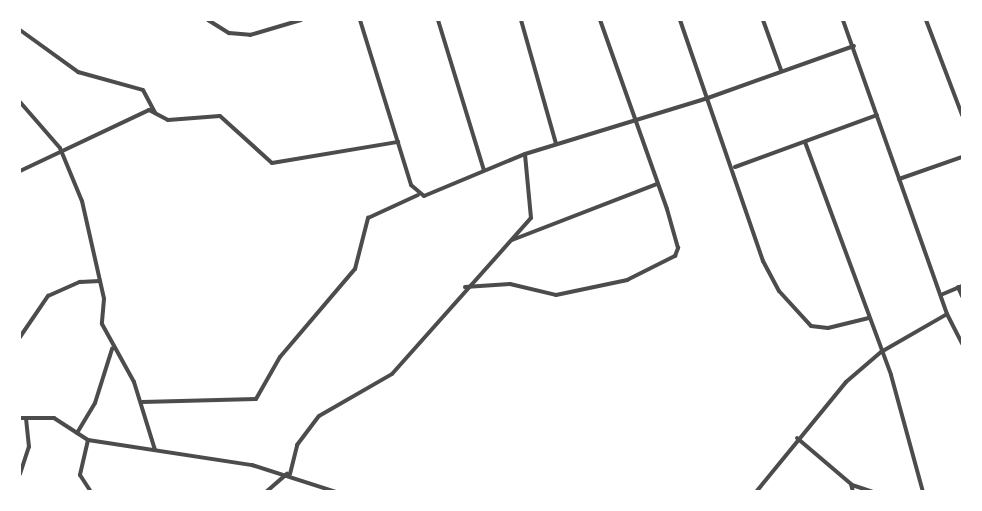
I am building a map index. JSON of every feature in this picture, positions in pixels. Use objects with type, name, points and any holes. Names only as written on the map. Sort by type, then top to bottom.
[{"type":"street","points":[[208,20],[229,33],[250,36],[302,20]]},
{"type":"street","points":[[360,20],[398,142],[418,195]]},
{"type":"street","points":[[438,20],[484,170]]},
{"type":"street","points":[[520,20],[556,144]]},
{"type":"street","points":[[465,287],[510,284],[555,295],[655,269],[678,248],[600,20]]},
{"type":"street","points":[[680,20],[705,99],[735,167],[764,261],[801,320],[828,328],[869,318]]},
{"type":"street","points":[[764,20],[782,70]]},
{"type":"street","points":[[843,20],[943,294],[947,314],[963,343]]},
{"type":"street","points":[[927,20],[963,115]]},
{"type":"street","points":[[20,30],[78,72],[143,90],[155,113]]},
{"type":"street","points":[[142,402],[256,399],[279,357],[355,269],[368,218],[418,195],[525,154],[705,99],[854,46]]},
{"type":"street","points":[[20,102],[60,148],[82,201],[100,281],[102,324],[112,348],[142,402],[155,450]]},
{"type":"street","points":[[20,171],[60,148],[142,111],[155,113],[168,120],[220,116],[272,163],[398,142]]},
{"type":"street","points":[[735,167],[877,115]]},
{"type":"street","points":[[805,142],[881,352],[923,492]]},
{"type":"street","points":[[266,492],[289,474],[297,445],[318,416],[392,374],[465,287],[533,214],[525,154]]},
{"type":"street","points":[[899,178],[963,157]]},
{"type":"street","points":[[510,240],[657,184]]},
{"type":"street","points":[[20,337],[48,296],[80,282],[100,281]]},
{"type":"street","points":[[943,294],[961,287],[963,296]]},
{"type":"street","points":[[756,492],[796,438],[881,352],[947,314]]},
{"type":"street","points":[[77,433],[94,403],[112,348]]},
{"type":"street","points":[[20,418],[54,418],[88,440],[289,474],[336,492]]},
{"type":"street","points":[[20,474],[29,447],[26,418]]},
{"type":"street","points":[[796,438],[852,484],[873,492]]},
{"type":"street","points":[[88,440],[81,475],[91,492]]},
{"type":"street","points":[[852,484],[853,492]]}]
